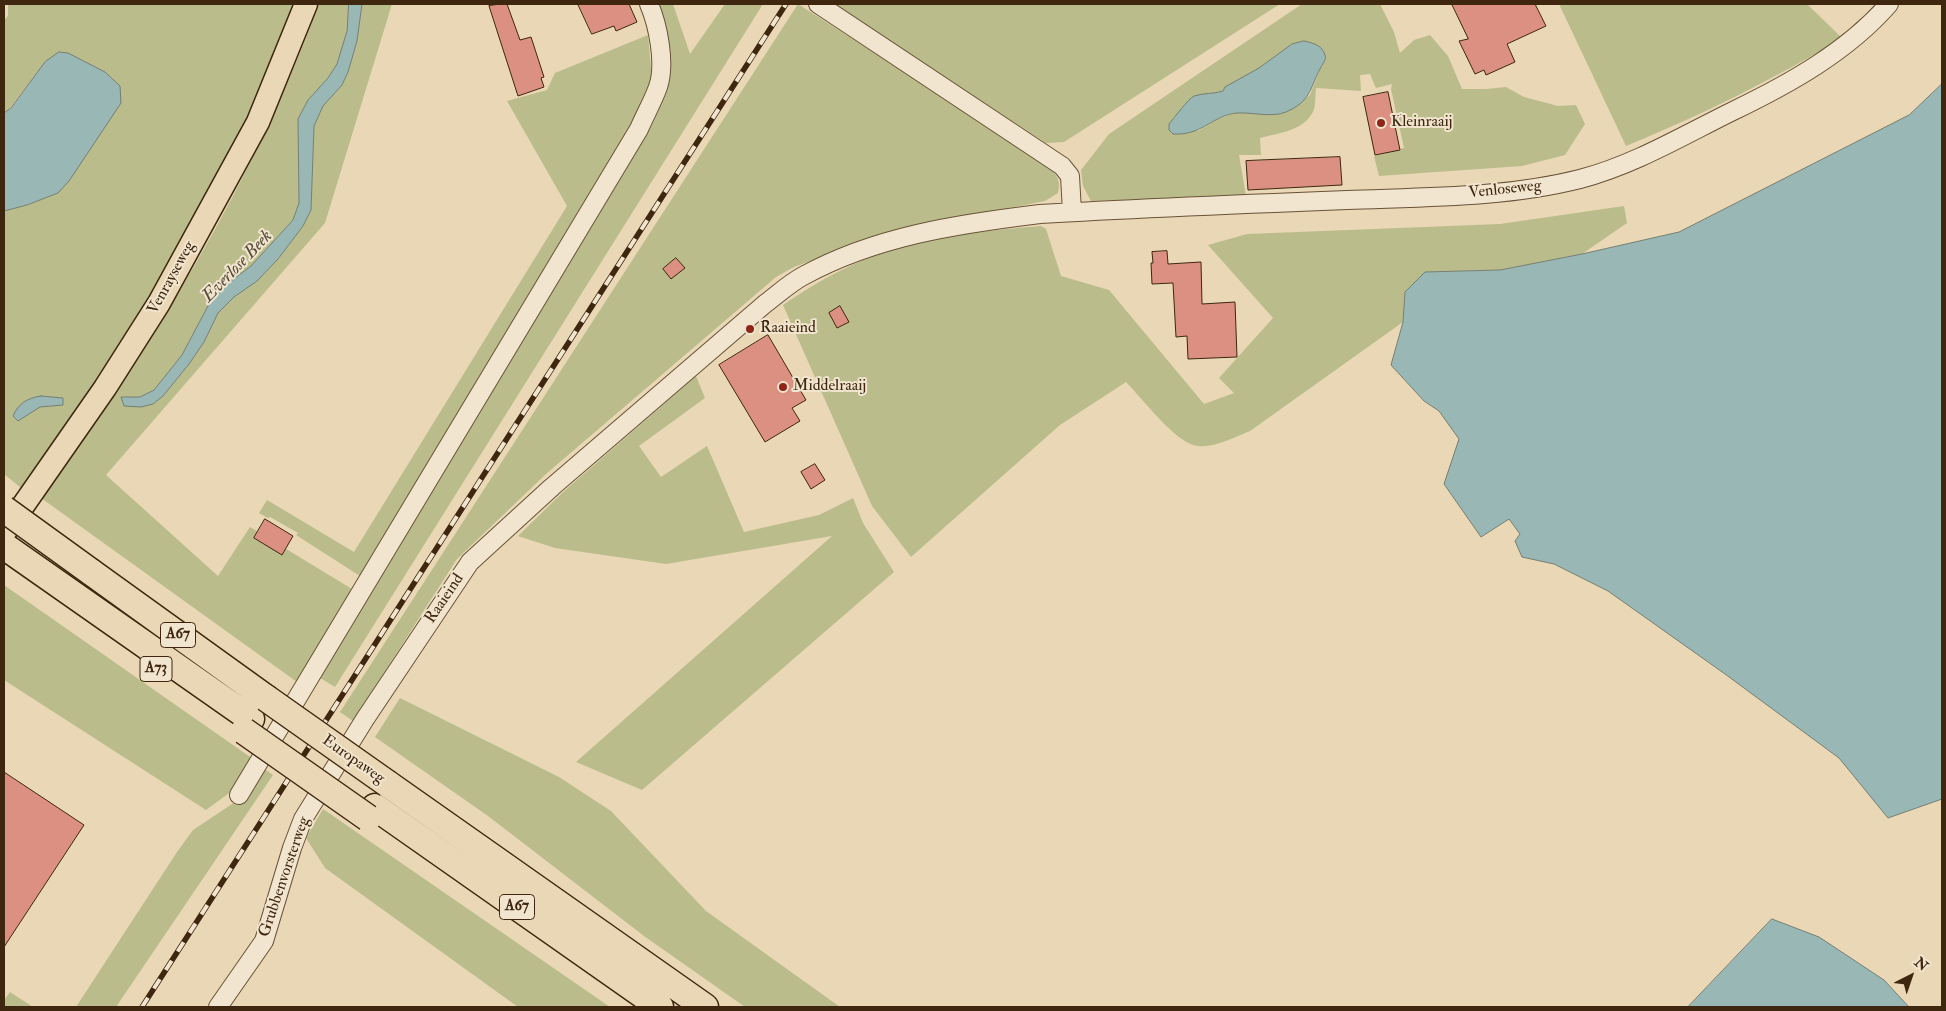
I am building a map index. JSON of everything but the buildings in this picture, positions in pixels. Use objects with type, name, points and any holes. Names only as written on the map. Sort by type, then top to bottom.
[{"type":"highway","name":"Europaweg","points":[[4,509],[266,698],[705,1007]]},
{"type":"highway","name":"Europaweg","points":[[4,546],[72,602],[371,812],[660,1007]]},
{"type":"highway","points":[[4,563],[72,602]]},
{"type":"highway","points":[[371,812],[637,1007]]},
{"type":"main road","name":"Venrayseweg","points":[[4,533],[106,388],[159,303],[258,122],[306,4]]},
{"type":"street","points":[[238,795],[638,129],[659,86],[661,52],[655,17],[649,4]]},
{"type":"street","points":[[818,4],[1062,166],[1070,176],[1072,212]]},
{"type":"street","name":"Venloseweg","points":[[1072,212],[1473,194],[1551,186],[1584,178],[1640,156],[1782,86],[1839,49],[1889,4]]},
{"type":"street","name":"Raaieind","points":[[365,719],[470,562],[552,487],[766,303],[802,276],[859,250],[895,238],[989,220],[1072,212]]},
{"type":"street","name":"Grubbenvorsterweg","points":[[218,1007],[264,941],[292,848],[303,819],[365,719]]},
{"type":"green space","points":[[8,4],[294,4],[277,52],[215,191],[101,373],[21,488],[4,474],[4,211],[27,205],[58,193],[74,57],[68,53],[45,62],[10,108],[4,113],[4,20],[8,16]]},
{"type":"green space","points":[[319,4],[349,4],[347,31],[337,64],[328,78],[308,100],[298,119],[299,203],[293,220],[251,266],[219,290],[209,304],[182,355],[154,390],[140,397],[122,397],[122,401],[163,396],[204,342],[218,313],[234,297],[257,281],[278,259],[303,226],[311,210],[314,126],[323,106],[342,85],[348,72],[357,41],[362,4],[392,4],[325,223],[106,475],[218,576],[250,527],[352,589],[297,682],[41,498],[123,381],[197,261],[263,136]]},
{"type":"green space","points":[[655,4],[673,4],[690,54],[725,4],[763,4],[335,687],[317,676],[666,88],[671,65],[670,45]]},
{"type":"green space","points":[[798,4],[1044,162],[1058,179],[1058,193],[1045,201],[892,231],[794,267],[776,277],[546,474],[457,559],[353,721],[340,712]]},
{"type":"green space","points":[[833,4],[1280,4],[1064,142],[1046,143]]},
{"type":"green space","points":[[1302,4],[1380,4],[1394,32],[1400,53],[1414,40],[1430,35],[1448,56],[1462,89],[1506,87],[1524,97],[1558,106],[1576,105],[1585,124],[1565,155],[1522,166],[1379,176],[1374,156],[1404,148],[1391,89],[1392,84],[1376,88],[1370,74],[1360,75],[1361,91],[1316,88],[1314,110],[1309,118],[1290,130],[1260,138],[1261,155],[1239,155],[1246,196],[1091,201],[1083,186],[1081,170],[1109,134]],"holes":[[[1292,44],[1326,59],[1310,95],[1284,113],[1235,113],[1218,119],[1198,131],[1173,118],[1185,109],[1218,94],[1242,80]]]},
{"type":"green space","points":[[1559,4],[1807,4],[1841,37],[1825,48],[1739,95],[1626,146]]},
{"type":"green space","points":[[648,35],[652,79],[649,94],[360,576],[296,535],[298,533],[259,513],[267,500],[354,552],[567,206],[507,101],[547,90],[555,73]]},
{"type":"green space","points":[[1624,206],[1627,223],[1582,254],[1500,270],[1425,272],[1405,292],[1403,322],[1250,431],[1224,442],[1204,446],[1189,444],[1170,429],[1126,382],[1060,425],[911,557],[872,506],[783,305],[838,272],[896,248],[949,236],[1041,226],[1046,229],[1061,276],[1109,290],[1204,404],[1234,393],[1219,378],[1273,318],[1208,245],[1247,234],[1500,224]]},
{"type":"green space","points":[[696,376],[705,398],[639,446],[661,477],[707,446],[744,532],[819,515],[853,498],[863,523],[894,572],[642,790],[576,762],[832,536],[666,564],[555,548],[518,536],[562,493]]},
{"type":"green space","points":[[4,585],[253,759],[232,791],[206,810],[4,680]]},
{"type":"green space","points":[[400,698],[559,777],[611,811],[706,911],[840,1007],[745,1007],[644,936],[488,816],[375,737]]},
{"type":"green space","points":[[263,768],[273,775],[116,1007],[76,1007],[193,830],[241,798]]},
{"type":"green space","points":[[323,809],[610,1007],[518,1007],[325,868],[306,838]]},
{"type":"green space","points":[[10,992],[33,1007],[4,1007],[4,1000]]},
{"type":"water","points":[[349,4],[362,4],[357,41],[342,85],[323,106],[314,126],[311,210],[303,226],[278,259],[257,281],[234,297],[218,313],[204,342],[163,396],[153,404],[141,407],[124,406],[121,397],[140,397],[154,390],[182,355],[209,304],[219,290],[251,266],[293,220],[299,203],[298,119],[308,100],[328,78],[337,64],[347,31]]},
{"type":"water","points":[[1304,41],[1319,47],[1324,52],[1325,59],[1305,99],[1294,108],[1275,115],[1237,113],[1221,117],[1200,129],[1183,134],[1173,134],[1169,130],[1169,124],[1194,96],[1223,91],[1225,87],[1259,68],[1292,44]]},
{"type":"water","points":[[59,52],[68,53],[105,72],[120,86],[121,103],[69,181],[58,193],[27,205],[4,211],[4,113],[11,108],[45,62]]},
{"type":"water","points":[[1942,84],[1942,799],[1888,818],[1839,758],[1725,674],[1608,591],[1554,564],[1522,557],[1515,541],[1520,534],[1509,519],[1481,537],[1444,484],[1459,439],[1439,411],[1424,401],[1391,365],[1403,322],[1405,292],[1425,272],[1500,270],[1679,232],[1909,115]]},
{"type":"water","points":[[41,396],[63,398],[63,405],[40,407],[18,421],[13,416],[24,402]]},
{"type":"water","points":[[1772,919],[1819,937],[1884,980],[1909,1007],[1688,1007]]},
{"type":"railway","points":[[142,1007],[786,4]]},
{"type":"place","name":"Kleinraaij","points":[[1381,123]]},
{"type":"place","name":"Raaieind","points":[[750,329]]},
{"type":"place","name":"Middelraaij","points":[[783,387]]},
{"type":"water label","name":"Everlose Beek","points":[[238,267]]}]
